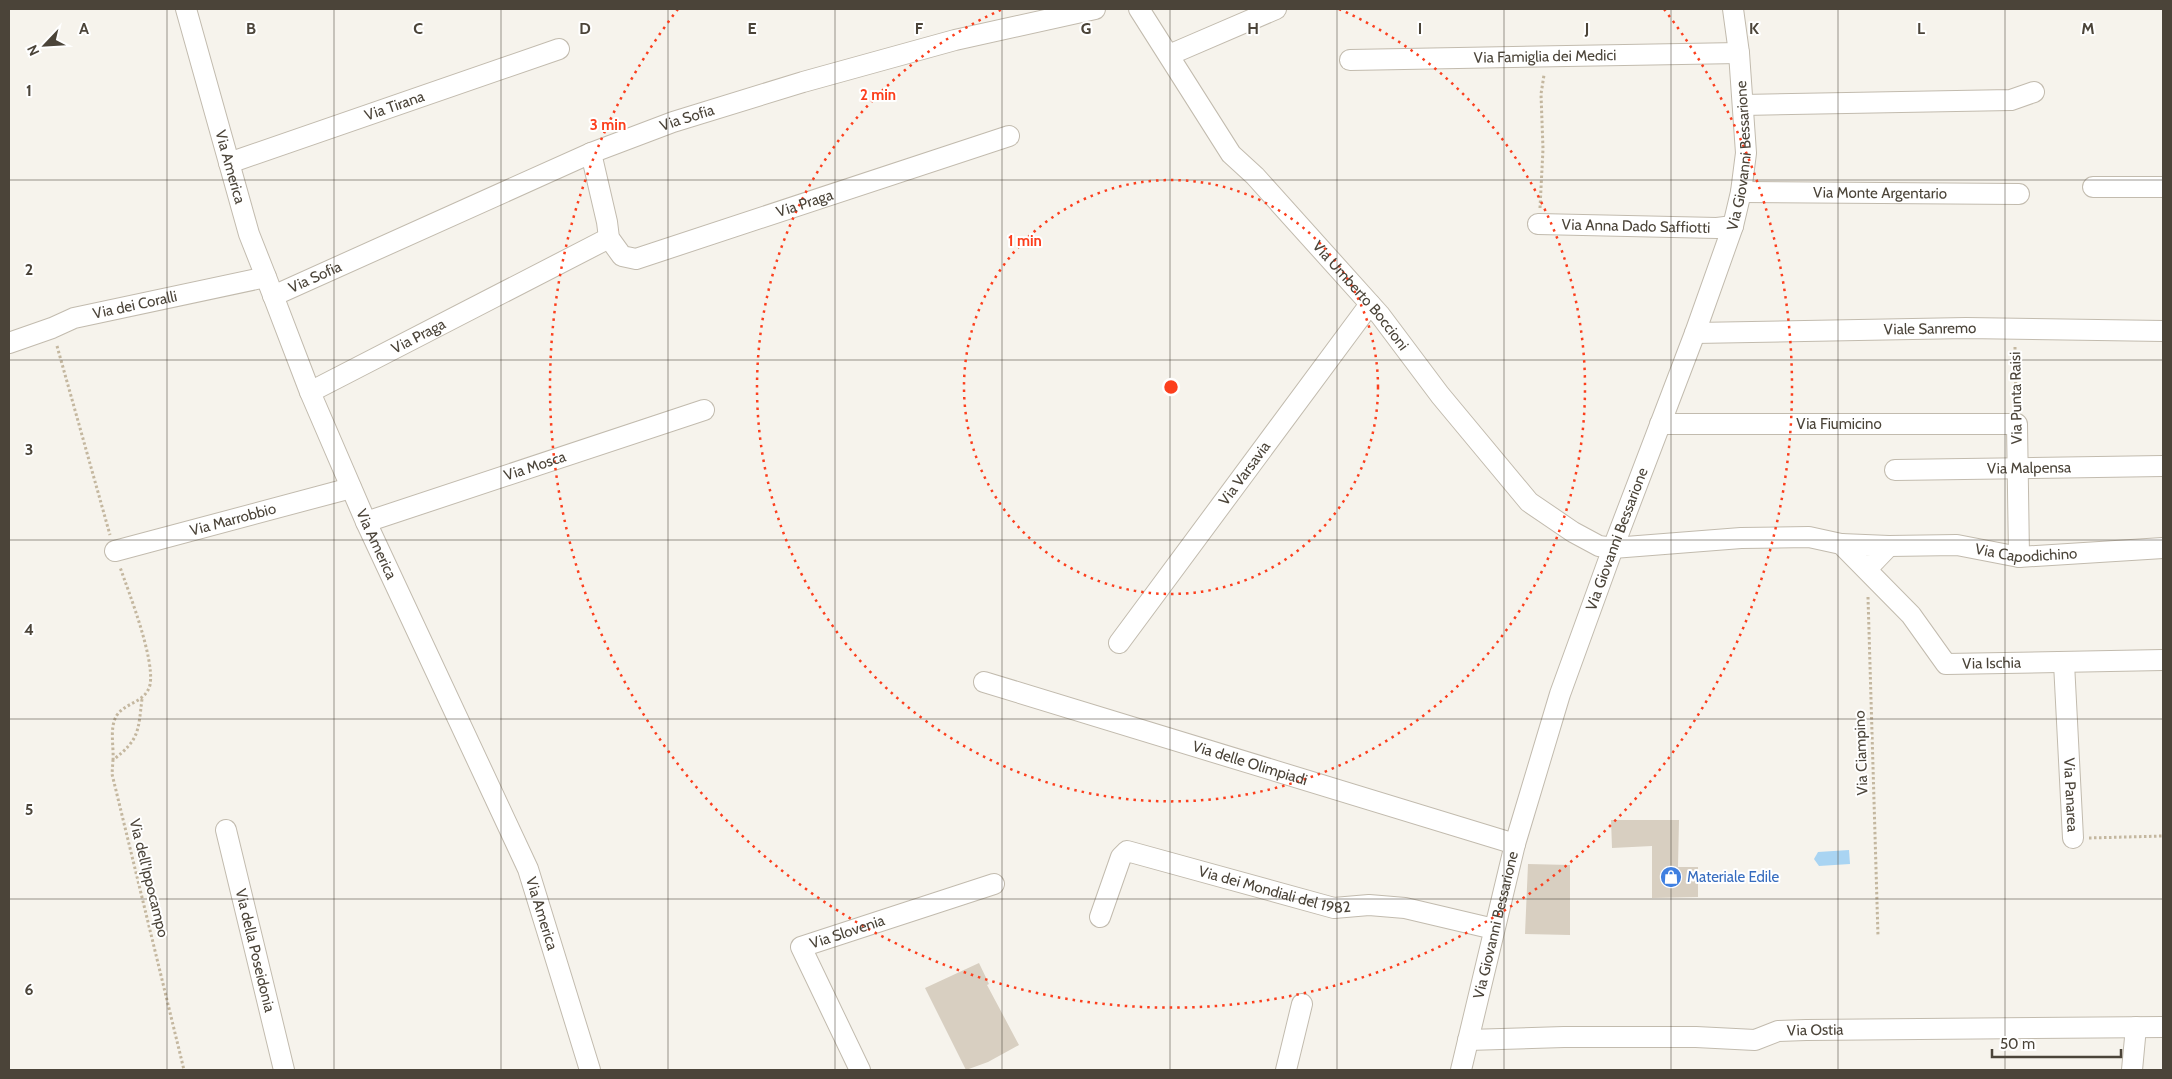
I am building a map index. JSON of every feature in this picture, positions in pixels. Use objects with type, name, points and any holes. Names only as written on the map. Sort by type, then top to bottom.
[{"type":"street","name":"Via America","points":[[186,9],[250,234],[273,296],[310,392],[366,522],[528,869],[590,1070]]},
{"type":"street","name":"Via Sofia","points":[[273,296],[591,153],[673,122],[803,82],[955,40],[1095,9]]},
{"type":"street","name":"Via Umberto Boccioni","points":[[1139,9],[1231,154],[1255,176],[1370,304],[1440,394],[1529,502],[1573,532],[1599,546],[1613,548]]},
{"type":"street","points":[[1169,55],[1276,9]]},
{"type":"street","name":"Via Giovanni Bessarione","points":[[1461,1070],[1515,844],[1560,694],[1613,548],[1696,333],[1733,226],[1741,192],[1746,153],[1739,53],[1733,9]]},
{"type":"street","name":"Via Tirana","points":[[229,163],[559,49]]},
{"type":"street","name":"Via Famiglia dei Medici","points":[[1350,60],[1739,53]]},
{"type":"street","points":[[1743,105],[2011,100],[2034,92]]},
{"type":"street","name":"Via Praga","points":[[310,392],[608,238],[622,256],[636,259],[1009,136]]},
{"type":"street","points":[[591,153],[607,222],[608,238]]},
{"type":"street","points":[[2093,187],[2163,187]]},
{"type":"street","name":"Via Monte Argentario","points":[[1741,192],[2019,194]]},
{"type":"street","name":"Via Anna Dado Saffiotti","points":[[1538,224],[1717,228],[1733,226]]},
{"type":"street","name":"Via dei Coralli","points":[[9,343],[74,318],[266,277]]},
{"type":"street","name":"Via Varsavia","points":[[1119,643],[1370,304]]},
{"type":"street","name":"Viale Sanremo","points":[[1696,333],[2015,329],[2163,331]]},
{"type":"street","name":"Via Mosca","points":[[366,522],[704,410]]},
{"type":"street","name":"Via Fiumicino","points":[[1660,424],[2017,424]]},
{"type":"street","name":"Via Punta Raisi","points":[[2017,424],[2019,556]]},
{"type":"street","name":"Via Malpensa","points":[[1895,470],[2163,466]]},
{"type":"street","name":"Via Marrobbio","points":[[115,552],[351,488]]},
{"type":"street","points":[[1613,548],[1741,538],[1809,537],[1841,544],[1867,569],[1889,546]]},
{"type":"street","name":"Via Capodichino","points":[[1841,544],[1889,546],[1957,545],[2019,556],[2163,548]]},
{"type":"street","name":"Via Ischia","points":[[1867,569],[1911,615],[1946,664],[2163,660]]},
{"type":"street","name":"Via Panarea","points":[[2064,663],[2073,838]]},
{"type":"street","name":"Via delle Olimpiadi","points":[[984,682],[1515,844]]},
{"type":"street","name":"Via della Poseidonia","points":[[226,830],[284,1070]]},
{"type":"street","name":"Via dei Mondiali del 1982","points":[[1100,917],[1121,857],[1127,852],[1334,908],[1369,905],[1405,908],[1494,929]]},
{"type":"street","name":"Via Slovenia","points":[[860,1070],[801,947],[994,884]]},
{"type":"street","points":[[1286,1070],[1302,1004]]},
{"type":"street","points":[[2132,1070],[2136,1027]]},
{"type":"street","name":"Via Ostia","points":[[1468,1040],[1564,1037],[1696,1037],[1755,1040],[1778,1031],[1806,1030],[2163,1027]]},
{"type":"path","points":[[1538,224],[1544,149],[1541,94],[1547,57]]},
{"type":"path","name":"Via Punta Raisi","points":[[2015,329],[2017,424]]},
{"type":"path","name":"Via Ciampino","points":[[1867,569],[1878,936]]},
{"type":"path","name":"Via dell'Ippocampo","points":[[142,698],[138,729],[130,747],[113,760],[112,774],[184,1070]]},
{"type":"path","name":"Via Panarea","points":[[2073,838],[2163,836]]},
{"type":"water","points":[[1849,850],[1850,864],[1819,866],[1814,859],[1818,852]]},
{"type":"building","points":[[1611,820],[1679,820],[1678,867],[1698,867],[1698,897],[1652,898],[1652,846],[1612,848]]},
{"type":"building","points":[[1528,864],[1570,865],[1570,935],[1525,934]]},
{"type":"building","points":[[979,963],[989,984],[987,985],[1019,1045],[988,1062],[966,1070],[925,988]]},
{"type":"place","name":"Materiale Edile","points":[[1671,877]]}]
